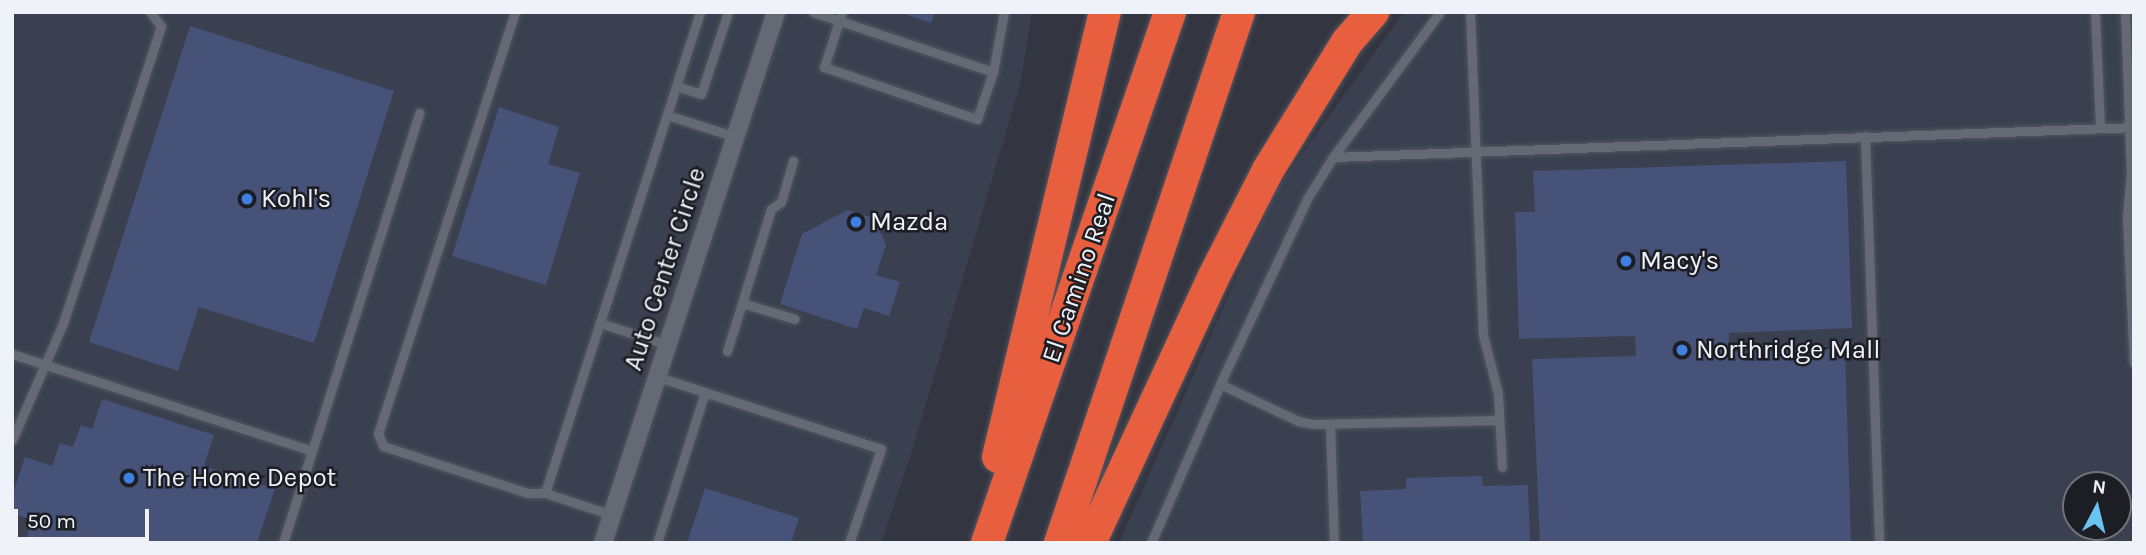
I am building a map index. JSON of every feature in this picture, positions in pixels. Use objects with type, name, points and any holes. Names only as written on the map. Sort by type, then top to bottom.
[{"type":"highway","points":[[978,543],[1105,12]]},
{"type":"highway","name":"El Camino Real","points":[[987,543],[1170,12]]},
{"type":"highway","points":[[1060,543],[1239,12]]},
{"type":"highway","points":[[1090,543],[1213,278],[1268,170],[1347,42],[1373,12]]},
{"type":"street","name":"Auto Center Circle","points":[[603,543],[776,12]]},
{"type":"lane","points":[[12,440],[62,323],[161,26],[150,12]]},
{"type":"lane","points":[[515,12],[378,433],[383,446],[528,493],[545,493],[612,515]]},
{"type":"lane","points":[[545,493],[700,12]]},
{"type":"lane","points":[[677,86],[701,94],[728,12]]},
{"type":"lane","points":[[813,12],[841,16],[993,72]]},
{"type":"lane","points":[[841,16],[824,67],[977,119],[993,72],[1004,12]]},
{"type":"lane","points":[[1151,543],[1220,384],[1307,199],[1333,158],[1440,12]]},
{"type":"lane","points":[[1470,12],[1483,335],[1498,394],[1502,467]]},
{"type":"lane","points":[[2095,12],[2100,128]]},
{"type":"lane","points":[[2125,12],[2132,127],[2127,217],[2134,363]]},
{"type":"lane","points":[[283,543],[419,113]]},
{"type":"lane","points":[[667,115],[736,137]]},
{"type":"lane","points":[[1333,158],[2132,127]]},
{"type":"lane","points":[[1865,136],[1879,543]]},
{"type":"lane","points":[[727,351],[771,209],[781,202],[793,161]]},
{"type":"lane","points":[[742,303],[795,319]]},
{"type":"lane","points":[[600,323],[668,345]]},
{"type":"lane","points":[[12,354],[312,451]]},
{"type":"lane","points":[[658,377],[881,449],[849,543]]},
{"type":"lane","points":[[1220,384],[1298,421],[1330,424],[1500,420]]},
{"type":"lane","points":[[657,543],[705,392]]},
{"type":"lane","points":[[1330,424],[1334,543]]},
{"type":"shaded area","points":[[12,12],[1032,12],[1021,81],[912,451],[881,543],[12,543]]},
{"type":"shaded area","name":"Northridge Mall","points":[[1404,12],[2134,12],[2134,543],[1119,543],[1274,193]]},
{"type":"building","points":[[899,12],[935,12],[931,23]]},
{"type":"building","name":"Kohl's","points":[[190,26],[394,91],[314,343],[199,307],[178,371],[89,342]]},
{"type":"building","points":[[499,107],[559,127],[548,164],[580,173],[546,285],[452,256]]},
{"type":"building","name":"Northridge Mall","points":[[1846,161],[1852,328],[1729,333],[1729,352],[1845,348],[1851,543],[1540,543],[1532,359],[1636,356],[1635,336],[1519,339],[1515,212],[1535,212],[1533,171]]},
{"type":"building","points":[[847,210],[874,218],[886,245],[876,275],[900,282],[889,316],[864,308],[857,329],[780,304],[802,234]]},
{"type":"building","name":"The Home Depot","points":[[102,399],[214,435],[204,466],[275,489],[257,543],[25,543],[32,520],[12,513],[12,496],[25,457],[52,466],[60,443],[73,447],[81,425],[92,429]]},
{"type":"building","points":[[1482,476],[1483,486],[1528,485],[1530,543],[1363,543],[1360,491],[1406,489],[1406,478]]},
{"type":"building","points":[[705,488],[799,518],[791,543],[687,543]]},
{"type":"place","name":"Kohl's","points":[[247,199]]},
{"type":"place","name":"Mazda","points":[[856,222]]},
{"type":"place","name":"Macy's","points":[[1626,261]]},
{"type":"place","name":"Northridge Mall","points":[[1682,350]]},
{"type":"place","name":"The Home Depot","points":[[129,478]]}]
